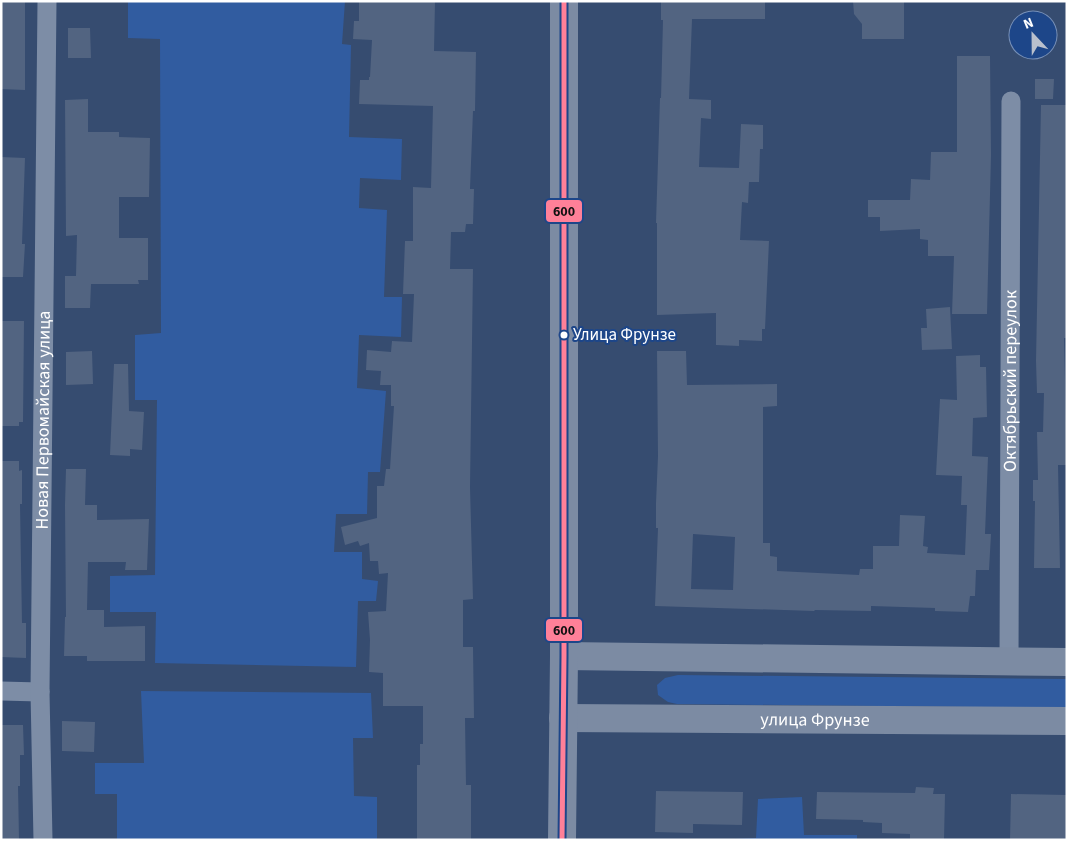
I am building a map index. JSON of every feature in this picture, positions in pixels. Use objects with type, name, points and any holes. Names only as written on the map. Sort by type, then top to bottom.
[{"type":"main road","points":[[562,840],[564,656],[564,1]]},
{"type":"main road","points":[[564,656],[1067,662]]},
{"type":"main road","name":"улица Фрунзе","points":[[563,718],[1067,721]]},
{"type":"street","name":"Новая Первомайская улица","points":[[43,840],[40,692],[47,1]]},
{"type":"street","name":"Октябрьский переулок","points":[[1009,662],[1011,101]]},
{"type":"street","points":[[1,691],[40,692]]},
{"type":"shaded area","points":[[128,1],[345,1],[342,44],[351,45],[349,137],[402,139],[401,180],[360,178],[359,208],[387,210],[384,297],[402,297],[401,337],[359,335],[357,388],[386,391],[380,472],[368,472],[367,514],[336,514],[334,552],[362,552],[362,579],[378,581],[376,601],[358,601],[356,667],[155,663],[156,612],[110,612],[110,576],[155,575],[157,400],[135,400],[135,335],[161,333],[160,39],[128,38]]},
{"type":"shaded area","points":[[678,675],[1067,679],[1067,708],[677,704],[668,702],[658,695],[657,685],[665,678]]},
{"type":"shaded area","points":[[141,691],[371,693],[373,738],[353,738],[354,796],[377,797],[377,840],[117,840],[117,794],[95,794],[95,763],[144,763]]},
{"type":"shaded area","points":[[802,797],[804,835],[857,835],[857,840],[714,840],[756,838],[758,799]]},
{"type":"building","points":[[1,1],[25,1],[25,90],[1,89]]},
{"type":"building","points":[[359,1],[435,1],[434,51],[476,52],[475,111],[473,111],[470,189],[474,189],[473,224],[466,224],[465,232],[451,232],[450,269],[473,269],[470,487],[473,599],[463,600],[463,647],[473,647],[474,718],[465,718],[466,785],[471,785],[471,840],[417,840],[417,765],[420,765],[420,744],[423,744],[423,706],[383,706],[383,673],[369,672],[370,640],[368,612],[386,611],[388,573],[379,574],[378,561],[370,561],[369,543],[360,546],[358,541],[345,545],[341,527],[377,518],[377,486],[384,486],[386,469],[390,469],[394,406],[391,406],[391,385],[380,385],[381,371],[366,370],[367,350],[391,352],[392,341],[412,342],[414,294],[403,294],[405,241],[413,241],[413,187],[431,188],[433,106],[359,104],[360,80],[369,80],[370,77],[372,40],[353,39],[354,21],[359,21]]},
{"type":"building","points":[[661,1],[765,1],[765,19],[692,19],[689,99],[711,100],[711,119],[701,118],[699,167],[739,168],[741,124],[763,125],[763,149],[760,149],[759,182],[749,182],[748,203],[742,202],[740,240],[769,241],[765,329],[762,329],[762,341],[739,340],[739,346],[716,345],[716,313],[657,315],[656,223],[663,20],[661,20]]},
{"type":"building","points":[[853,1],[904,1],[904,39],[862,39],[862,24],[854,14]]},
{"type":"building","points":[[68,28],[90,28],[91,58],[68,58]]},
{"type":"building","points":[[957,56],[990,56],[991,155],[987,314],[952,314],[954,256],[928,256],[928,240],[920,239],[920,229],[880,231],[880,217],[868,217],[868,200],[910,200],[911,179],[930,180],[931,152],[957,152]]},
{"type":"building","points":[[1035,79],[1054,79],[1053,99],[1035,99]]},
{"type":"building","points":[[88,99],[88,132],[119,132],[119,137],[150,138],[149,197],[119,197],[119,238],[148,238],[148,280],[138,280],[139,284],[91,284],[90,308],[65,308],[65,276],[76,276],[77,235],[66,236],[65,100]]},
{"type":"building","points":[[1041,105],[1067,105],[1067,280],[1066,338],[1064,338],[1067,465],[1058,465],[1060,568],[1034,568],[1035,501],[1033,501],[1033,480],[1038,480],[1037,432],[1043,432],[1044,393],[1037,393],[1036,361]]},
{"type":"building","points":[[1,157],[25,158],[22,244],[25,244],[23,277],[1,277]]},
{"type":"building","points":[[950,307],[952,349],[922,350],[921,328],[927,328],[926,309]]},
{"type":"building","points":[[1,321],[24,321],[23,422],[19,422],[19,426],[1,426]]},
{"type":"building","points":[[92,351],[93,384],[66,385],[66,352]]},
{"type":"building","points":[[657,351],[686,351],[687,385],[777,384],[777,406],[763,407],[763,543],[770,543],[770,556],[777,557],[777,571],[859,575],[860,569],[873,569],[873,546],[899,546],[900,515],[925,516],[923,546],[928,547],[927,553],[965,555],[967,505],[961,505],[962,476],[936,475],[940,399],[957,400],[956,356],[980,355],[980,367],[986,367],[987,417],[973,418],[972,456],[988,457],[985,534],[991,534],[989,570],[976,570],[975,596],[970,596],[968,612],[935,611],[935,608],[871,606],[871,611],[814,611],[655,606],[658,456]],"holes":[[[693,534],[735,537],[733,590],[691,589]]]},
{"type":"building","points":[[114,364],[128,364],[129,411],[144,412],[142,450],[130,449],[130,456],[110,455]]},
{"type":"building","points":[[1,461],[19,461],[19,471],[22,470],[22,504],[20,504],[22,623],[26,623],[26,658],[1,657]]},
{"type":"building","points":[[66,469],[86,469],[85,505],[97,505],[97,520],[149,519],[147,570],[125,570],[126,562],[88,562],[87,610],[104,610],[104,627],[145,626],[145,661],[87,661],[87,656],[64,656],[66,617]]},
{"type":"building","points":[[62,721],[95,722],[94,752],[62,751]]},
{"type":"building","points":[[1,725],[23,725],[24,755],[20,755],[20,786],[18,786],[19,839],[1,840]]},
{"type":"building","points":[[916,787],[934,788],[933,794],[945,794],[944,840],[910,840],[910,834],[882,833],[882,823],[863,822],[863,820],[816,819],[817,792],[915,793]]},
{"type":"building","points":[[656,791],[743,792],[742,825],[693,824],[693,833],[655,832]]},
{"type":"building","points":[[1011,794],[1067,795],[1067,840],[1010,840]]},
{"type":"transit line","name":"600","points":[[562,840],[564,656],[564,1]]},
{"type":"place","name":"Улица Фрунзе","points":[[564,335]]}]
